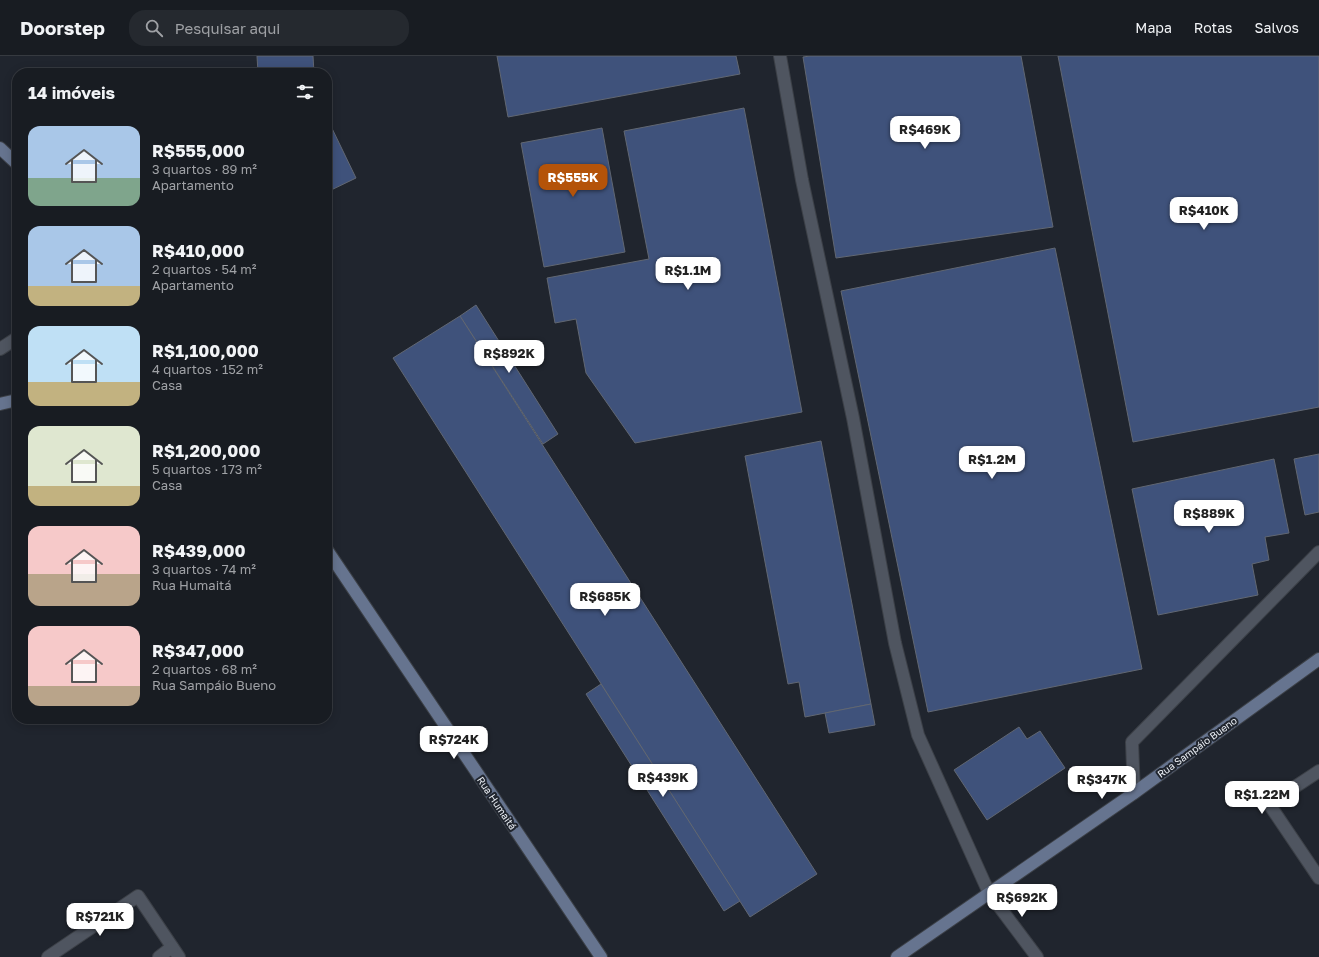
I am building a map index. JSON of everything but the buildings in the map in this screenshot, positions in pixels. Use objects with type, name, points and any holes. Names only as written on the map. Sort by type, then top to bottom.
[{"type":"street","points":[[780,56],[802,180],[853,418],[897,651],[918,736],[989,894],[1037,957]]},
{"type":"street","points":[[0,148],[12,159]]},
{"type":"street","points":[[0,349],[12,341]]},
{"type":"street","points":[[0,404],[12,401]]},
{"type":"street","points":[[1134,793],[1132,742],[1319,552]]},
{"type":"street","name":"Rua Humaitá","points":[[332,557],[601,957]]},
{"type":"street","name":"Rua Sampáio Bueno","points":[[897,957],[1134,793],[1319,659]]},
{"type":"street","points":[[1319,772],[1268,804],[1319,878]]},
{"type":"street","points":[[48,957],[138,896],[176,952],[159,957]]}]
